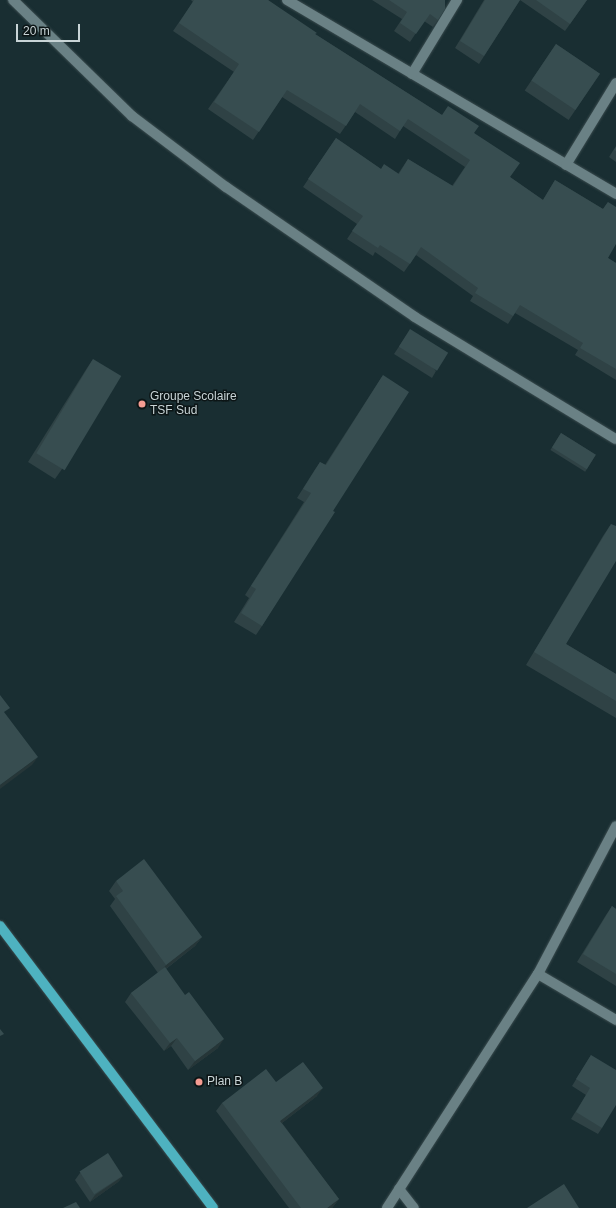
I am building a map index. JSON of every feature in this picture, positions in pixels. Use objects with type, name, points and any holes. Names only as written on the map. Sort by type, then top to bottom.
[{"type":"main road","points":[[0,926],[213,1208]]},
{"type":"street","points":[[13,0],[132,116],[226,188],[415,317],[616,439]]},
{"type":"street","points":[[287,0],[616,194]]},
{"type":"street","points":[[412,74],[457,0]]},
{"type":"street","points":[[566,165],[616,83]]},
{"type":"street","points":[[387,1208],[538,974],[616,826]]},
{"type":"street","points":[[538,974],[616,1020]]},
{"type":"street","points":[[399,1189],[414,1208]]},
{"type":"building","points":[[194,0],[268,0],[317,33],[315,34],[442,115],[448,106],[479,126],[474,133],[520,163],[510,177],[543,200],[555,180],[603,209],[608,202],[616,207],[616,244],[608,258],[616,263],[616,369],[580,348],[583,343],[520,305],[513,316],[475,293],[478,288],[421,247],[410,264],[380,245],[378,248],[352,231],[363,216],[308,179],[336,138],[381,169],[384,164],[399,174],[408,159],[453,186],[470,160],[408,119],[400,131],[360,104],[346,126],[287,90],[259,132],[214,102],[239,64],[179,23]]},
{"type":"building","points":[[389,0],[445,0],[445,9],[438,20],[430,14],[416,34],[400,23],[407,12]]},
{"type":"building","points":[[485,0],[520,0],[484,56],[460,41]]},
{"type":"building","points":[[536,0],[587,0],[570,24]]},
{"type":"building","points":[[556,44],[600,74],[575,110],[531,80]]},
{"type":"building","points":[[410,329],[448,353],[437,371],[399,347]]},
{"type":"building","points":[[93,359],[121,376],[65,470],[36,453]]},
{"type":"building","points":[[383,375],[409,392],[262,626],[241,613],[256,589],[251,586],[311,493],[303,489],[320,462],[326,465]]},
{"type":"building","points":[[561,433],[596,455],[587,469],[552,447]]},
{"type":"building","points":[[611,524],[616,526],[616,561],[566,644],[616,674],[616,701],[534,652]]},
{"type":"building","points":[[0,695],[10,708],[4,712],[38,757],[0,785]]},
{"type":"building","points":[[144,859],[202,937],[166,965],[116,896],[123,891],[116,881]]},
{"type":"building","points":[[612,906],[616,909],[616,974],[583,954]]},
{"type":"building","points":[[165,967],[185,995],[189,992],[224,1039],[195,1061],[177,1038],[170,1043],[131,993]]},
{"type":"building","points":[[0,1029],[4,1034],[0,1036]]},
{"type":"building","points":[[591,1055],[616,1070],[616,1105],[602,1128],[576,1112],[590,1088],[576,1079]]},
{"type":"building","points":[[303,1062],[323,1088],[280,1121],[339,1199],[327,1208],[301,1208],[222,1103],[266,1069],[276,1082]]},
{"type":"building","points":[[108,1153],[123,1176],[94,1194],[79,1172]]},
{"type":"building","points":[[564,1184],[579,1208],[527,1208]]},
{"type":"building","points":[[76,1202],[80,1208],[63,1208]]},
{"type":"place","name":"Groupe Scolaire TSF Sud","points":[[142,404]]},
{"type":"place","name":"Plan B","points":[[199,1082]]}]
